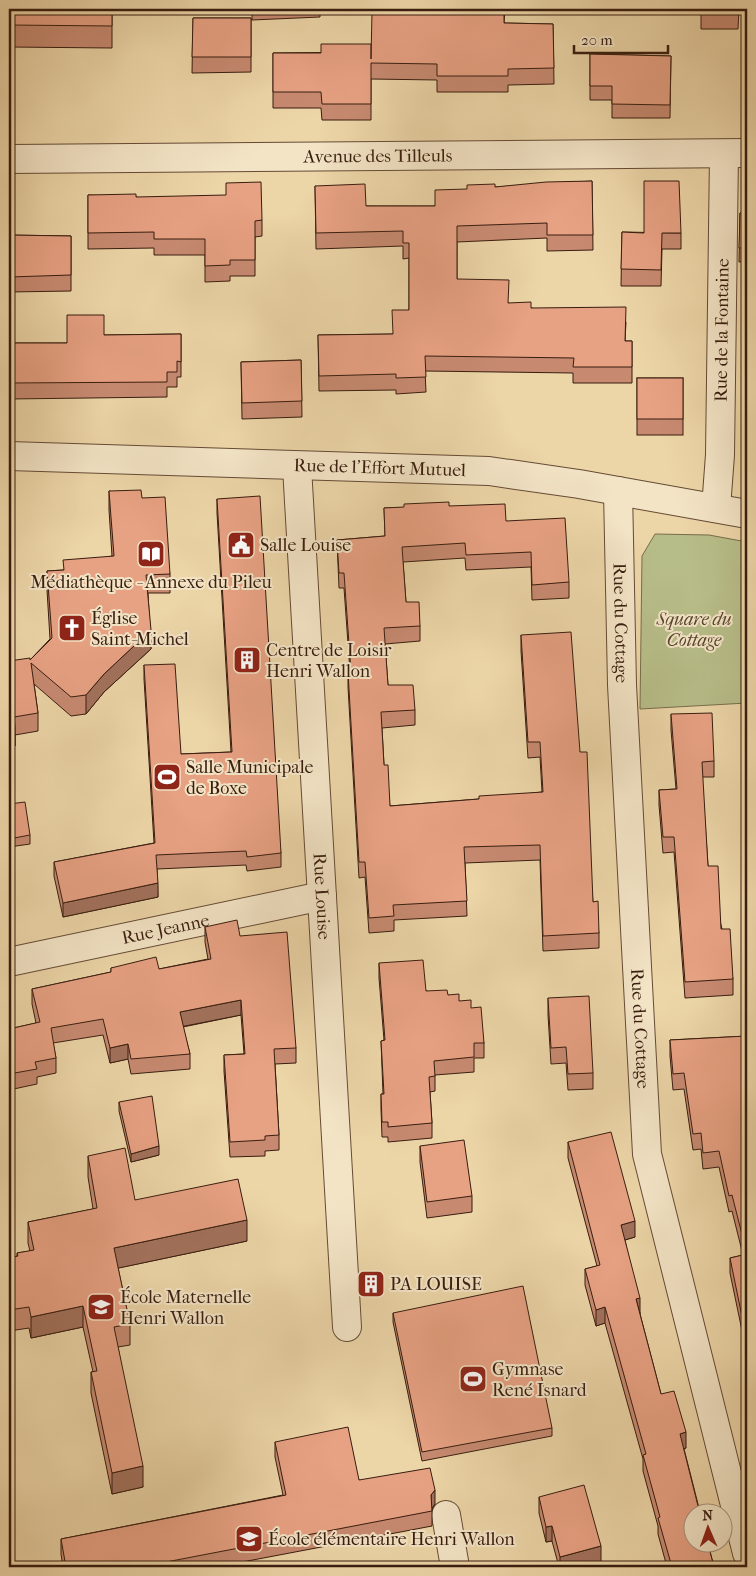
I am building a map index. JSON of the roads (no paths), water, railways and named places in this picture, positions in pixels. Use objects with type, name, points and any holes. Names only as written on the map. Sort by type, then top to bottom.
[{"type":"street","name":"Avenue des Tilleuls","points":[[9,159],[736,154]]},
{"type":"street","name":"Rue de la Fontaine","points":[[716,508],[736,154]]},
{"type":"street","name":"Rue de l'Effort Mutuel","points":[[9,456],[297,467],[364,466],[489,472],[618,491],[747,514]]},
{"type":"street","name":"Rue Louise","points":[[297,467],[347,1327]]},
{"type":"street","name":"Rue du Cottage","points":[[618,491],[622,685],[647,1154],[747,1553]]},
{"type":"street","name":"Rue Jeanne","points":[[9,962],[322,896]]},
{"type":"street","points":[[446,1515],[455,1567]]},
{"type":"place","name":"Salle Louise","points":[[241,545]]},
{"type":"place","name":"Médiathèque - Annexe du Pileu","points":[[151,554]]},
{"type":"place","name":"Église Saint-Michel","points":[[72,628]]},
{"type":"place","name":"Centre de Loisir Henri Wallon","points":[[247,660]]},
{"type":"place","name":"Salle Municipale de Boxe","points":[[167,777]]},
{"type":"place","name":"PA LOUISE","points":[[371,1284]]},
{"type":"place","name":"École Maternelle Henri Wallon","points":[[101,1307]]},
{"type":"place","name":"Gymnase René Isnard","points":[[473,1379]]},
{"type":"place","name":"École élémentaire Henri Wallon","points":[[249,1539]]},
{"type":"park label","name":"Square du Cottage","points":[[694,629]]}]
